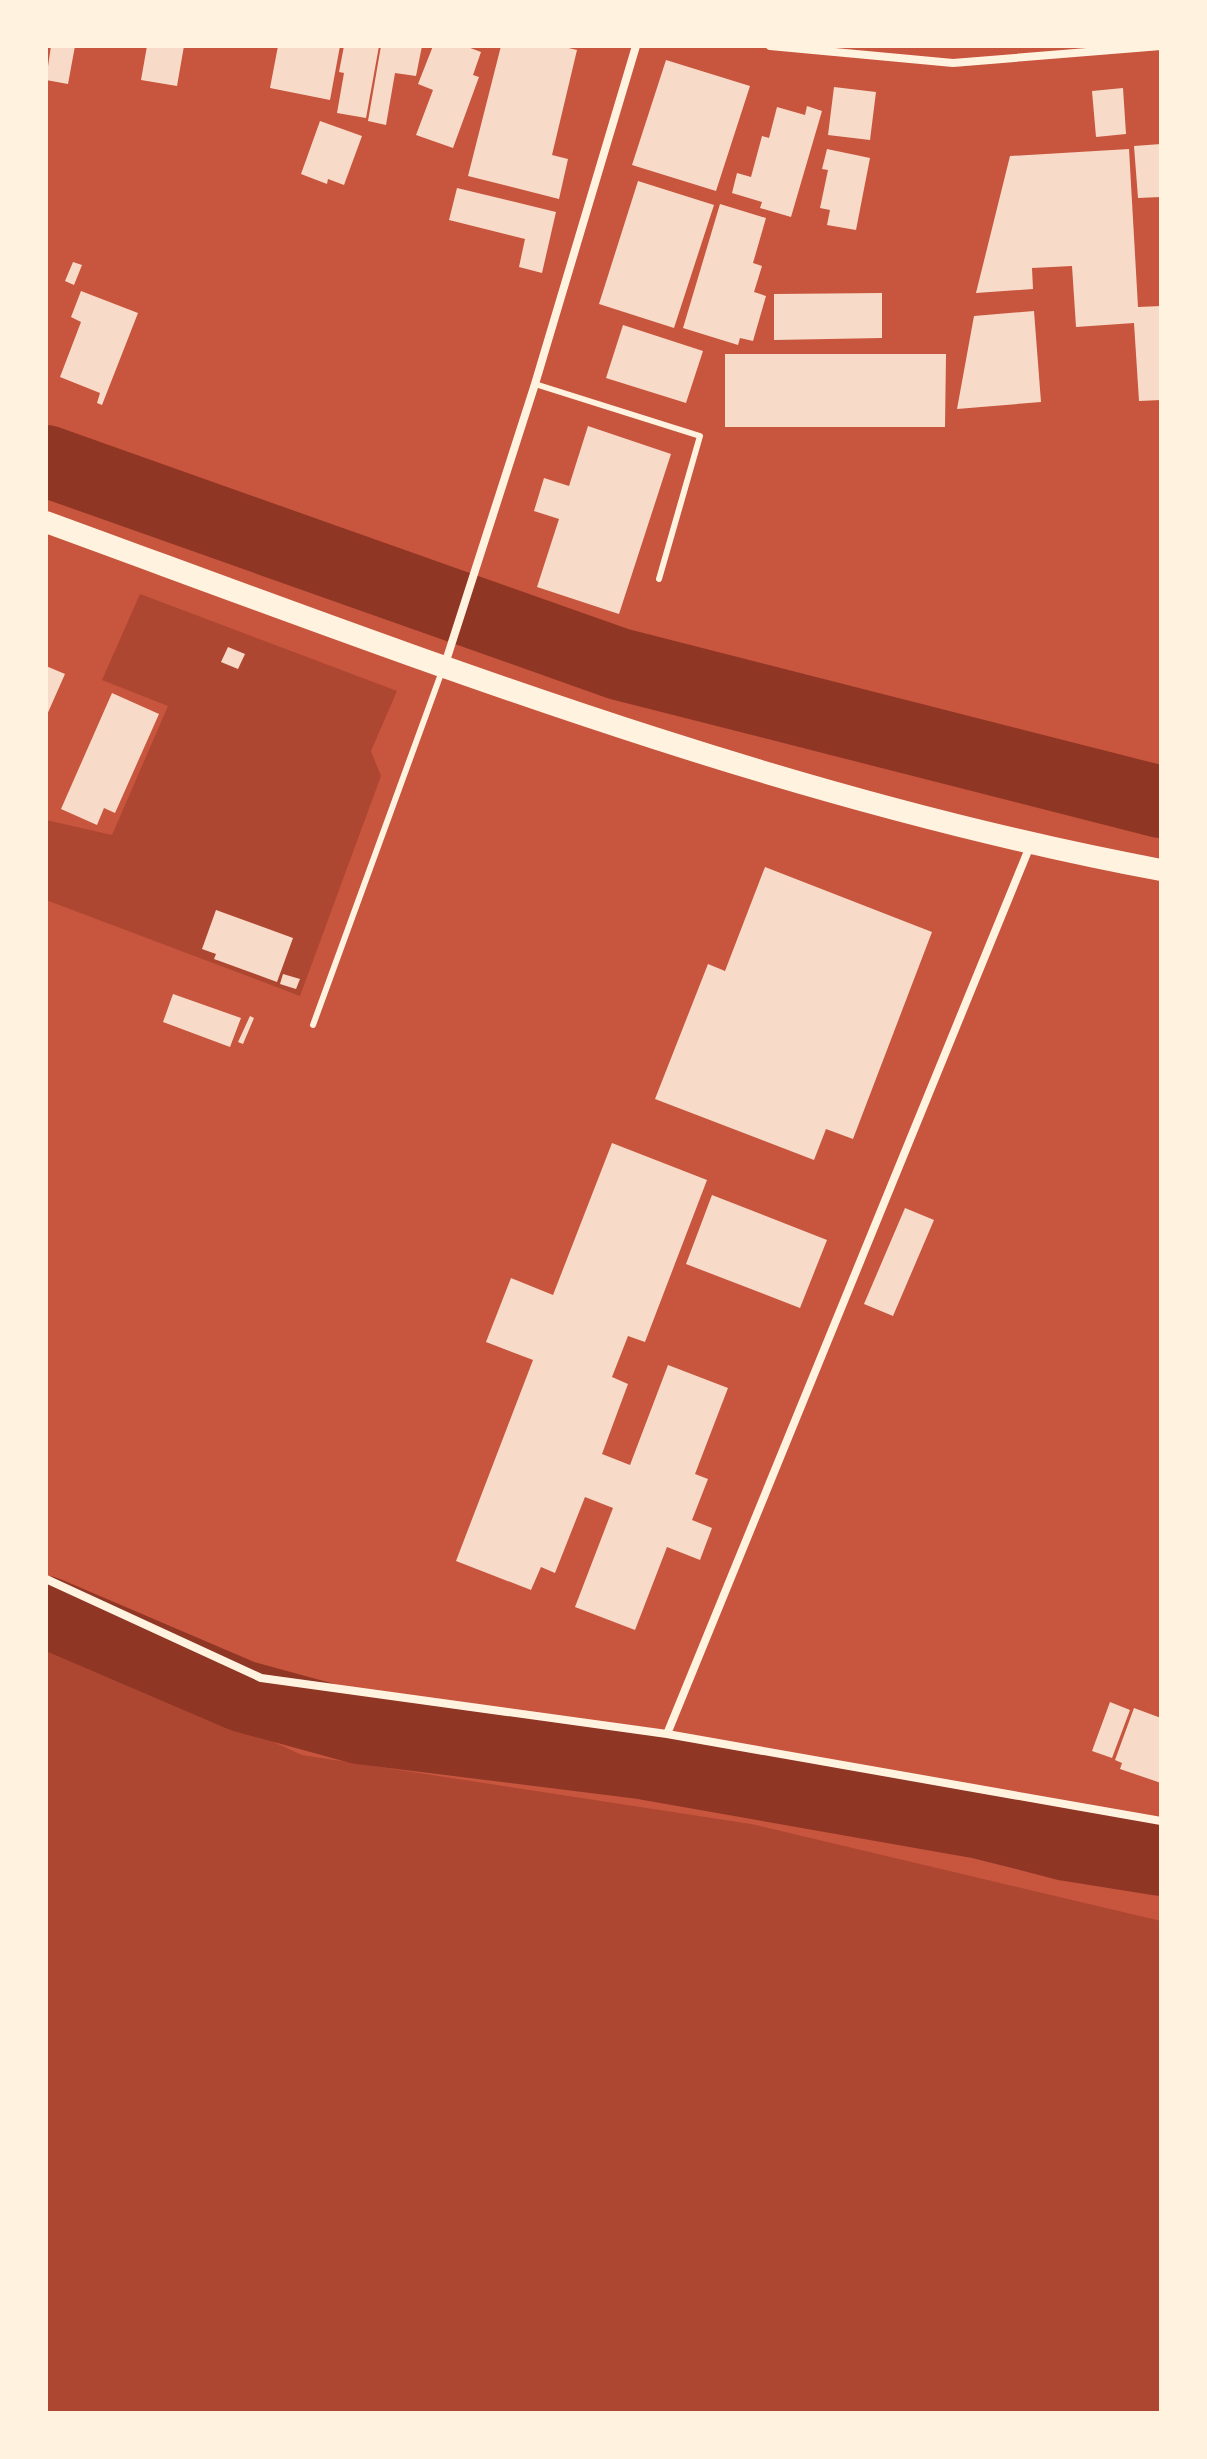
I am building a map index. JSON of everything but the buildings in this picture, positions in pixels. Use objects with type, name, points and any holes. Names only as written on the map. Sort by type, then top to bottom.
[{"type":"highway","points":[[46,522],[444,667],[714,760],[1031,845],[1161,870]]},
{"type":"street","points":[[444,667],[535,384],[636,46]]},
{"type":"street","points":[[770,46],[953,63],[1161,46]]},
{"type":"street","points":[[667,1734],[1031,845]]},
{"type":"street","points":[[46,1579],[261,1678],[667,1734],[1161,1821]]},
{"type":"lane","points":[[535,384],[700,436],[659,579]]},
{"type":"lane","points":[[313,1025],[444,667]]},
{"type":"shaded area","points":[[140,594],[397,691],[371,751],[381,776],[300,996],[46,900],[46,820],[112,835],[168,706],[102,680]]},
{"type":"shaded area","points":[[46,1638],[302,1755],[751,1824],[1161,1921],[1161,2413],[46,2413]]},
{"type":"waterway","points":[[46,461],[619,664],[1161,802]]},
{"type":"waterway","points":[[46,1612],[242,1696],[359,1728],[641,1763],[981,1823],[1067,1845],[1161,1860]]}]
